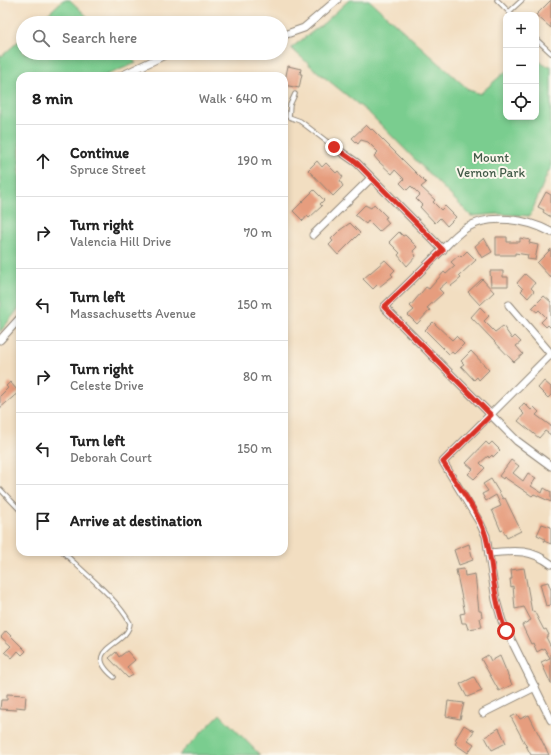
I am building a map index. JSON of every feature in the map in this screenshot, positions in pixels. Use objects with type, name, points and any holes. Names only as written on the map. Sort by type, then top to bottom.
[{"type":"street","points":[[288,34],[304,28],[337,0]]},
{"type":"street","points":[[129,72],[154,60]]},
{"type":"street","points":[[334,147],[357,163],[443,250]]},
{"type":"street","points":[[313,234],[371,178]]},
{"type":"street","points":[[551,232],[527,223],[502,220],[488,220],[466,228],[384,307],[517,441],[551,466]]},
{"type":"street","points":[[509,305],[551,354],[443,462],[480,523],[486,536],[496,600],[502,621],[551,720]]},
{"type":"street","points":[[0,340],[16,322]]},
{"type":"street","points":[[489,553],[526,551],[551,564]]},
{"type":"street","points":[[483,713],[535,687]]},
{"type":"lane","points":[[497,0],[509,12]]},
{"type":"lane","points":[[513,12],[522,0]]},
{"type":"lane","points":[[539,42],[551,54]]},
{"type":"lane","points":[[295,94],[290,105],[289,117],[300,121],[334,147]]},
{"type":"lane","points":[[0,490],[16,506]]},
{"type":"lane","points":[[67,556],[114,601],[125,614],[130,623],[128,632],[105,650],[102,655],[102,663],[104,668],[114,677]]},
{"type":"green space","points":[[63,0],[70,0],[87,16],[46,16]]},
{"type":"green space","name":"Mount Vernon Park","points":[[349,0],[369,0],[469,90],[480,94],[503,74],[503,120],[539,120],[539,60],[544,65],[551,66],[551,169],[548,172],[530,216],[499,214],[471,216],[370,114],[313,68],[291,48],[324,23]]},
{"type":"green space","points":[[16,43],[16,60],[133,60],[136,63],[114,72],[16,72],[16,312],[0,332],[0,54],[2,56]]},
{"type":"green space","points":[[220,714],[260,755],[179,755]]},
{"type":"building","points":[[551,0],[551,28],[539,18],[539,12]]},
{"type":"building","points":[[288,66],[301,69],[300,74],[302,74],[299,88],[288,86],[288,72],[287,72]]},
{"type":"building","points":[[366,125],[371,130],[372,129],[426,183],[421,187],[435,200],[433,202],[441,210],[445,206],[456,217],[447,226],[440,218],[435,223],[420,207],[422,205],[416,199],[420,195],[411,186],[407,190],[400,183],[404,179],[395,170],[392,174],[378,161],[374,156],[378,152],[368,142],[361,140],[358,144],[352,138]]},
{"type":"building","points":[[317,161],[322,167],[326,163],[336,173],[338,171],[343,177],[340,181],[343,186],[333,196],[308,170]]},
{"type":"building","points":[[314,190],[324,200],[320,204],[322,206],[309,218],[307,216],[303,221],[293,211]]},
{"type":"building","points":[[546,192],[551,195],[551,217],[543,212],[544,210],[538,207]]},
{"type":"building","points":[[374,204],[387,217],[385,218],[389,223],[379,232],[368,221],[366,224],[355,215],[365,205],[371,208]]},
{"type":"building","points":[[350,223],[360,233],[338,255],[329,245],[333,241],[331,239]]},
{"type":"building","points":[[399,232],[403,236],[405,235],[417,247],[413,251],[416,256],[407,266],[398,255],[400,253],[389,242]]},
{"type":"building","points":[[496,237],[507,237],[507,242],[520,242],[520,238],[530,240],[529,243],[538,245],[535,260],[527,259],[528,255],[515,253],[515,255],[496,255]]},
{"type":"building","points":[[484,238],[492,252],[482,258],[475,246]]},
{"type":"building","points":[[551,249],[551,278],[537,263]]},
{"type":"building","points":[[467,251],[476,260],[459,276],[461,278],[455,283],[451,286],[447,282],[439,289],[443,293],[427,308],[430,310],[417,324],[408,315],[414,310],[410,306],[426,287],[429,289],[444,272],[446,274],[455,266],[451,262],[459,255],[461,257]]},
{"type":"building","points":[[385,260],[395,270],[391,274],[393,276],[379,287],[377,285],[373,289],[363,279]]},
{"type":"building","points":[[490,271],[503,271],[503,277],[508,277],[508,286],[491,286]]},
{"type":"building","points":[[525,274],[535,283],[531,288],[534,291],[528,298],[521,291],[523,289],[517,283]]},
{"type":"building","points":[[482,279],[494,292],[480,305],[468,292]]},
{"type":"building","points":[[544,296],[551,302],[551,328],[548,325],[546,327],[541,322],[546,317],[539,310],[537,312],[532,308]]},
{"type":"building","points":[[480,307],[489,316],[484,321],[495,332],[503,326],[512,339],[515,336],[521,342],[516,346],[523,354],[514,362],[471,317]]},
{"type":"building","points":[[433,322],[452,340],[456,336],[464,344],[454,354],[452,352],[449,354],[425,330]]},
{"type":"building","points":[[471,351],[489,370],[479,380],[477,377],[474,380],[461,366],[464,364],[461,361]]},
{"type":"building","points":[[544,381],[551,387],[551,395],[548,398],[538,388]]},
{"type":"building","points":[[10,382],[16,389],[16,395],[0,408],[0,396],[8,388],[6,386]]},
{"type":"building","points":[[524,403],[531,410],[534,407],[539,412],[536,415],[551,426],[551,435],[545,431],[539,438],[518,421],[524,414],[519,409]]},
{"type":"building","points":[[486,442],[489,445],[492,442],[500,450],[493,457],[492,455],[489,458],[488,456],[480,463],[485,468],[474,479],[468,474],[473,469],[466,463]]},
{"type":"building","points":[[511,460],[519,466],[513,473],[523,481],[528,473],[536,478],[531,486],[542,493],[544,488],[551,492],[551,502],[534,494],[532,496],[504,477],[503,479],[499,476]]},
{"type":"building","points":[[491,479],[503,499],[505,498],[521,531],[507,538],[503,530],[501,531],[492,510],[501,506],[496,495],[486,501],[482,494],[488,491],[483,484]]},
{"type":"building","points":[[542,524],[551,527],[551,544],[544,541],[545,539],[537,535]]},
{"type":"building","points":[[469,544],[473,560],[459,565],[454,550]]},
{"type":"building","points":[[524,568],[532,612],[534,611],[544,630],[546,629],[549,635],[546,637],[551,647],[551,684],[541,662],[550,658],[544,648],[537,652],[533,643],[531,644],[522,625],[531,620],[524,607],[515,609],[513,586],[511,587],[510,579],[512,579],[511,570]]},
{"type":"building","points":[[464,569],[465,576],[475,574],[479,611],[481,611],[482,617],[480,618],[482,627],[468,629],[466,623],[462,623],[460,614],[465,613],[456,570]]},
{"type":"building","points":[[548,582],[551,590],[551,605],[546,606],[540,584]]},
{"type":"building","points":[[6,631],[26,651],[22,655],[18,651],[12,658],[5,652],[11,646],[1,637]]},
{"type":"building","points":[[127,651],[135,660],[127,667],[133,675],[128,678],[109,658],[116,652],[119,657]]},
{"type":"building","points":[[488,655],[491,661],[500,656],[512,685],[499,691],[481,659]]},
{"type":"building","points":[[474,677],[482,691],[467,697],[460,684]]},
{"type":"building","points":[[7,694],[26,695],[25,708],[16,707],[16,710],[0,709],[1,700],[7,700]]},
{"type":"building","points":[[448,701],[464,703],[460,719],[446,716]]},
{"type":"building","points":[[517,714],[520,719],[529,715],[549,755],[531,755],[511,717]]},
{"type":"building","points":[[464,725],[474,731],[468,740],[474,744],[468,753],[455,744],[457,741],[455,740]]},
{"type":"building","points":[[499,728],[506,743],[492,750],[485,737]]},
{"type":"route","points":[[334,147],[357,163],[443,250],[384,307],[491,415],[443,462],[480,523],[486,536],[496,600],[506,631]]}]
